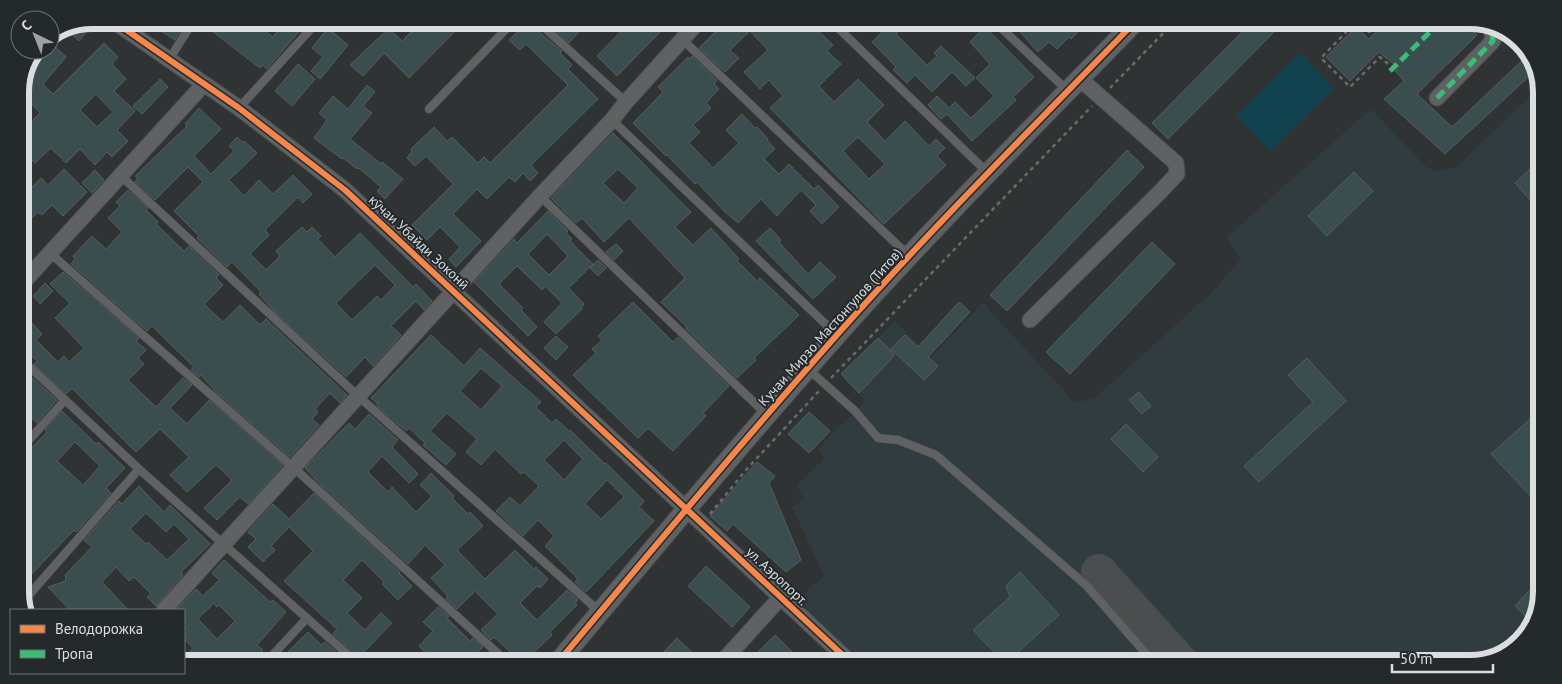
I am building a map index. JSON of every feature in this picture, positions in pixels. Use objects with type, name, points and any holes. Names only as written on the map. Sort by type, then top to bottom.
[{"type":"street","name":"кӯчаи Убайди Зоконӣ","points":[[126,29],[170,58],[239,108],[345,190],[687,510]]},
{"type":"street","points":[[165,609],[540,196],[612,120],[691,29]]},
{"type":"street","name":"Кучаи Мирзо Мастонгулов (Титов)","points":[[564,655],[837,335],[988,172],[1128,29]]},
{"type":"street","points":[[1437,98],[1493,41],[1492,33]]},
{"type":"street","points":[[29,276],[204,84]]},
{"type":"street","points":[[1030,320],[1177,174],[1176,163],[1101,97],[1074,85]]},
{"type":"street","name":"ул. Аэропорт.","points":[[687,510],[843,655]]},
{"type":"street","points":[[728,655],[781,597]]},
{"type":"lane","points":[[170,58],[188,29]]},
{"type":"lane","points":[[239,108],[311,29]]},
{"type":"lane","points":[[429,109],[506,29]]},
{"type":"lane","points":[[546,29],[626,102]]},
{"type":"lane","points":[[839,29],[988,172]]},
{"type":"lane","points":[[1004,29],[1074,85]]},
{"type":"lane","points":[[682,39],[910,256]]},
{"type":"lane","points":[[612,120],[837,335]]},
{"type":"lane","points":[[120,175],[358,396],[600,612]]},
{"type":"lane","points":[[540,196],[767,415]]},
{"type":"lane","points":[[50,253],[293,467],[500,655]]},
{"type":"lane","points":[[29,366],[139,469],[348,655]]},
{"type":"lane","points":[[808,368],[855,411],[878,438],[898,440],[936,455],[1087,586],[1147,655]]},
{"type":"lane","points":[[29,440],[65,400]]},
{"type":"lane","points":[[29,595],[139,469]]},
{"type":"lane","points":[[273,655],[307,618]]},
{"type":"path","points":[[708,515],[746,470],[825,384],[1167,29]]},
{"type":"path","points":[[1349,29],[1321,58],[1350,87],[1380,57],[1394,68]]},
{"type":"shaded area","points":[[1300,53],[1334,89],[1270,151],[1236,115]]},
{"type":"shaded area","points":[[1533,93],[1533,593],[1532,605],[1525,624],[1518,634],[1505,645],[1479,655],[853,655],[796,601],[824,576],[792,507],[804,499],[796,485],[824,459],[819,449],[834,431],[866,401],[841,374],[895,321],[931,357],[983,303],[1075,403],[1096,397],[1211,293],[1241,259],[1226,238],[1371,109],[1426,167],[1437,171],[1457,167]]},
{"type":"building","points":[[158,29],[177,29],[180,31],[175,40]]},
{"type":"building","points":[[209,29],[262,29],[273,37],[279,29],[301,29],[267,69],[262,65],[260,68]]},
{"type":"building","points":[[327,29],[348,45],[320,79],[311,71],[323,57],[312,48]]},
{"type":"building","points":[[388,29],[402,41],[414,29],[457,29],[409,78],[384,53],[363,76],[350,65]]},
{"type":"building","points":[[520,29],[535,29],[562,51],[560,53],[572,65],[568,69],[598,99],[531,165],[538,173],[530,181],[523,173],[515,182],[509,177],[487,199],[477,189],[453,214],[481,241],[456,267],[449,259],[460,247],[440,227],[427,240],[412,225],[453,184],[426,156],[415,166],[407,158],[412,151],[411,149],[434,127],[447,141],[452,137],[478,163],[484,157],[490,163],[568,85],[526,44],[520,50],[509,40]]},
{"type":"building","points":[[556,29],[581,29],[569,43]]},
{"type":"building","points":[[623,29],[663,29],[617,76],[597,56]]},
{"type":"building","points":[[718,29],[816,29],[833,45],[827,51],[841,64],[819,86],[834,102],[858,79],[884,105],[867,122],[885,141],[905,121],[929,146],[936,139],[945,148],[937,156],[946,165],[884,224],[770,108],[783,96],[769,80],[760,89],[744,72],[768,50],[750,31],[730,50],[739,58],[725,72],[699,48]],"holes":[[[858,137],[885,164],[869,179],[843,151]]]},
{"type":"building","points":[[886,29],[901,29],[896,34],[927,65],[937,56],[934,53],[941,46],[975,78],[966,86],[952,72],[932,92],[915,75],[907,83],[893,70],[896,67],[872,42]]},
{"type":"building","points":[[983,29],[987,29],[1034,77],[1013,97],[1016,100],[972,141],[947,114],[941,119],[928,105],[937,96],[949,108],[955,102],[971,118],[994,96],[976,78],[990,64],[970,42]]},
{"type":"building","points":[[1017,29],[1080,30],[1071,39],[1069,37],[1057,49],[1049,42],[1038,52]]},
{"type":"building","points":[[1245,29],[1277,29],[1168,139],[1152,123]]},
{"type":"building","points":[[1354,29],[1358,29],[1369,39],[1378,29],[1472,29],[1477,35],[1417,94],[1452,127],[1524,59],[1531,75],[1445,154],[1384,99],[1404,81],[1395,71],[1398,68],[1379,52],[1350,81],[1326,57]]},
{"type":"building","points":[[83,30],[86,32],[79,41],[70,33]]},
{"type":"building","points":[[104,43],[118,57],[112,64],[126,79],[114,91],[135,111],[117,130],[128,141],[112,157],[107,152],[95,165],[80,149],[66,163],[51,148],[35,163],[29,157],[29,124],[40,113],[29,101],[29,87],[38,60],[60,60],[60,51],[66,57],[43,84],[53,94]],"holes":[[[96,94],[113,112],[97,127],[80,110]]]},
{"type":"building","points":[[692,56],[717,80],[714,84],[719,89],[706,103],[711,108],[693,125],[700,132],[689,143],[713,168],[739,143],[726,130],[742,114],[755,128],[757,127],[775,149],[764,159],[779,174],[789,164],[814,189],[818,185],[839,207],[822,224],[810,211],[816,205],[801,190],[777,216],[761,199],[738,223],[633,123],[663,92],[658,87],[688,57],[689,59]]},
{"type":"building","points":[[298,64],[315,79],[292,106],[275,91]]},
{"type":"building","points":[[160,79],[168,87],[142,114],[133,106]]},
{"type":"building","points":[[367,85],[375,92],[363,106],[372,113],[350,139],[403,179],[385,199],[377,191],[381,187],[359,168],[357,169],[342,159],[314,138],[327,120],[319,113],[333,96],[348,109]]},
{"type":"building","points":[[199,108],[221,129],[194,156],[211,174],[234,151],[229,146],[237,137],[257,153],[229,180],[244,196],[259,180],[273,194],[293,175],[312,194],[303,203],[298,197],[265,230],[269,235],[250,254],[266,270],[280,256],[276,251],[302,227],[307,232],[312,227],[321,236],[318,239],[335,257],[360,233],[413,287],[416,284],[432,301],[424,310],[416,301],[391,326],[401,335],[373,366],[365,357],[346,377],[274,311],[259,294],[261,292],[232,262],[227,267],[197,238],[199,236],[174,211],[203,182],[188,167],[155,200],[135,182],[138,179],[135,176],[187,126],[185,124]],"holes":[[[375,265],[395,285],[381,300],[377,296],[352,320],[336,303]]]},
{"type":"building","points":[[613,133],[691,212],[675,227],[693,245],[711,228],[739,259],[737,261],[757,281],[760,278],[799,315],[754,358],[756,360],[737,378],[661,302],[685,278],[629,218],[604,242],[582,218],[576,223],[551,198]],"holes":[[[618,169],[638,188],[624,203],[603,183]]]},
{"type":"building","points":[[1127,150],[1144,167],[1007,311],[990,295]]},
{"type":"building","points":[[1533,166],[1533,199],[1531,201],[1515,183]]},
{"type":"building","points":[[64,169],[87,192],[63,216],[52,205],[42,215],[38,212],[29,221],[29,190],[41,178],[48,185]]},
{"type":"building","points":[[95,170],[104,180],[92,193],[82,183]]},
{"type":"building","points":[[1354,172],[1373,191],[1327,236],[1308,216]]},
{"type":"building","points":[[128,190],[148,208],[146,210],[158,222],[156,224],[184,251],[189,246],[219,275],[216,278],[223,285],[204,304],[223,322],[240,305],[260,325],[266,319],[347,395],[340,403],[330,393],[315,409],[318,412],[312,419],[319,425],[290,457],[216,392],[201,375],[199,377],[191,370],[194,367],[152,326],[147,331],[71,264],[75,259],[73,256],[92,236],[106,249],[122,232],[108,218],[120,206],[116,202]]},
{"type":"building","points":[[548,211],[568,231],[566,233],[572,239],[570,241],[593,264],[569,288],[584,304],[582,309],[556,334],[544,322],[562,303],[545,286],[542,290],[517,266],[499,284],[523,308],[521,310],[537,327],[528,336],[474,282],[514,239],[517,243]],"holes":[[[547,234],[568,256],[549,275],[528,254]]]},
{"type":"building","points":[[770,228],[781,240],[779,242],[808,274],[820,262],[836,277],[813,299],[756,241]]},
{"type":"building","points":[[1152,242],[1175,264],[1070,374],[1046,352]]},
{"type":"building","points":[[616,244],[623,251],[614,260],[606,252]]},
{"type":"building","points":[[598,260],[606,268],[598,276],[590,268]]},
{"type":"building","points":[[63,272],[139,338],[136,341],[146,350],[138,358],[144,364],[128,380],[156,407],[183,378],[192,385],[170,408],[187,424],[209,400],[283,465],[248,504],[240,497],[217,520],[204,508],[232,480],[216,465],[187,492],[170,475],[189,457],[160,429],[136,452],[72,388],[66,394],[34,364],[37,361],[29,353],[29,320],[42,334],[36,340],[58,362],[64,356],[69,362],[84,348],[55,318],[70,303],[50,284]]},
{"type":"building","points":[[45,283],[53,291],[40,304],[33,296]]},
{"type":"building","points":[[633,302],[673,342],[678,337],[729,386],[703,413],[706,416],[673,451],[648,428],[638,438],[573,375],[596,353],[592,349],[602,340],[598,336]]},
{"type":"building","points":[[959,302],[970,312],[928,357],[938,366],[924,380],[891,349],[905,335],[918,347]]},
{"type":"building","points":[[431,335],[464,366],[480,348],[541,402],[536,407],[552,423],[556,419],[606,463],[644,501],[639,507],[654,521],[586,592],[575,582],[578,579],[545,546],[554,536],[538,520],[523,536],[496,511],[510,497],[520,506],[539,486],[524,472],[521,474],[495,449],[481,465],[466,452],[477,439],[447,413],[430,431],[456,454],[446,465],[423,445],[425,443],[409,428],[406,431],[377,406],[378,404],[371,398]],"holes":[[[481,368],[502,386],[481,410],[460,391]],[[564,440],[583,459],[564,480],[544,460]],[[607,480],[624,497],[601,519],[585,504]]]},
{"type":"building","points":[[556,336],[568,347],[556,360],[544,348]]},
{"type":"building","points":[[878,338],[895,355],[859,393],[841,374]]},
{"type":"building","points":[[1307,358],[1346,401],[1259,482],[1244,466],[1313,402],[1288,375]]},
{"type":"building","points":[[29,375],[57,400],[37,423],[29,415]]},
{"type":"building","points":[[1139,392],[1151,406],[1142,414],[1129,400]]},
{"type":"building","points":[[62,411],[96,444],[98,442],[125,468],[106,488],[111,493],[76,532],[74,530],[29,577],[29,451],[47,432],[45,430]],"holes":[[[75,442],[100,466],[83,485],[57,461]]]},
{"type":"building","points":[[809,412],[830,431],[809,453],[788,434]]},
{"type":"building","points":[[369,414],[398,440],[392,447],[418,474],[409,483],[382,456],[368,472],[388,492],[392,487],[416,512],[432,496],[420,485],[431,473],[454,496],[452,498],[468,514],[470,512],[483,526],[457,550],[485,579],[515,550],[534,569],[536,567],[548,579],[540,588],[537,586],[520,603],[537,620],[567,590],[578,600],[575,603],[577,605],[550,632],[552,635],[531,655],[514,655],[494,637],[491,640],[481,630],[498,614],[475,591],[457,609],[446,599],[448,596],[431,578],[445,565],[425,545],[408,564],[321,485],[305,468],[349,423],[355,429]]},
{"type":"building","points":[[1533,416],[1533,499],[1491,454]]},
{"type":"building","points":[[1126,424],[1158,457],[1143,472],[1111,439]]},
{"type":"building","points":[[757,462],[775,476],[769,483],[801,560],[786,572],[733,524],[727,531],[710,516]]},
{"type":"building","points":[[139,486],[164,512],[170,505],[210,544],[181,572],[183,575],[156,606],[147,597],[151,594],[134,577],[129,581],[116,567],[102,582],[127,609],[69,609],[48,587],[66,581],[65,575],[92,547],[84,540],[119,501],[122,504]],"holes":[[[146,513],[166,532],[174,524],[189,539],[167,560],[148,542],[146,544],[130,529]]]},
{"type":"building","points":[[314,493],[400,572],[412,586],[398,600],[382,584],[384,582],[362,560],[343,580],[362,598],[347,613],[365,630],[381,613],[392,623],[361,655],[357,655],[333,634],[337,629],[284,581],[313,551],[289,527],[271,546],[275,550],[263,562],[248,547],[256,539],[248,532],[273,504],[289,519]]},
{"type":"building","points":[[224,560],[270,602],[273,600],[286,612],[257,645],[263,650],[258,655],[187,655],[193,648],[185,640],[185,635],[188,632],[185,628],[185,609],[177,609],[196,589],[203,596],[219,580],[212,573]],"holes":[[[214,603],[217,607],[219,605],[235,621],[217,639],[198,619]]]},
{"type":"building","points":[[706,566],[750,607],[732,627],[688,586]]},
{"type":"building","points":[[1020,572],[1059,615],[1015,655],[997,655],[973,630],[1010,597],[1006,586]]},
{"type":"building","points":[[1533,586],[1532,605],[1528,618],[1515,606]]},
{"type":"building","points":[[438,607],[449,616],[447,618],[470,641],[473,638],[483,647],[475,655],[428,655],[419,646],[433,631],[423,622]]},
{"type":"building","points":[[308,632],[321,645],[325,642],[339,655],[285,655]]},
{"type":"building","points":[[775,635],[795,655],[755,655]]},
{"type":"building","points":[[677,638],[695,655],[661,655]]},
{"type":"taxiway","points":[[1099,572],[1174,655]]},
{"type":"marked path","points":[[1390,71],[1433,29]]},
{"type":"marked path","points":[[1437,98],[1493,41],[1492,33]]},
{"type":"cycle path","points":[[125,29],[239,108],[345,190],[843,655]]},
{"type":"cycle path","points":[[564,655],[731,456],[872,296],[1128,29]]}]
